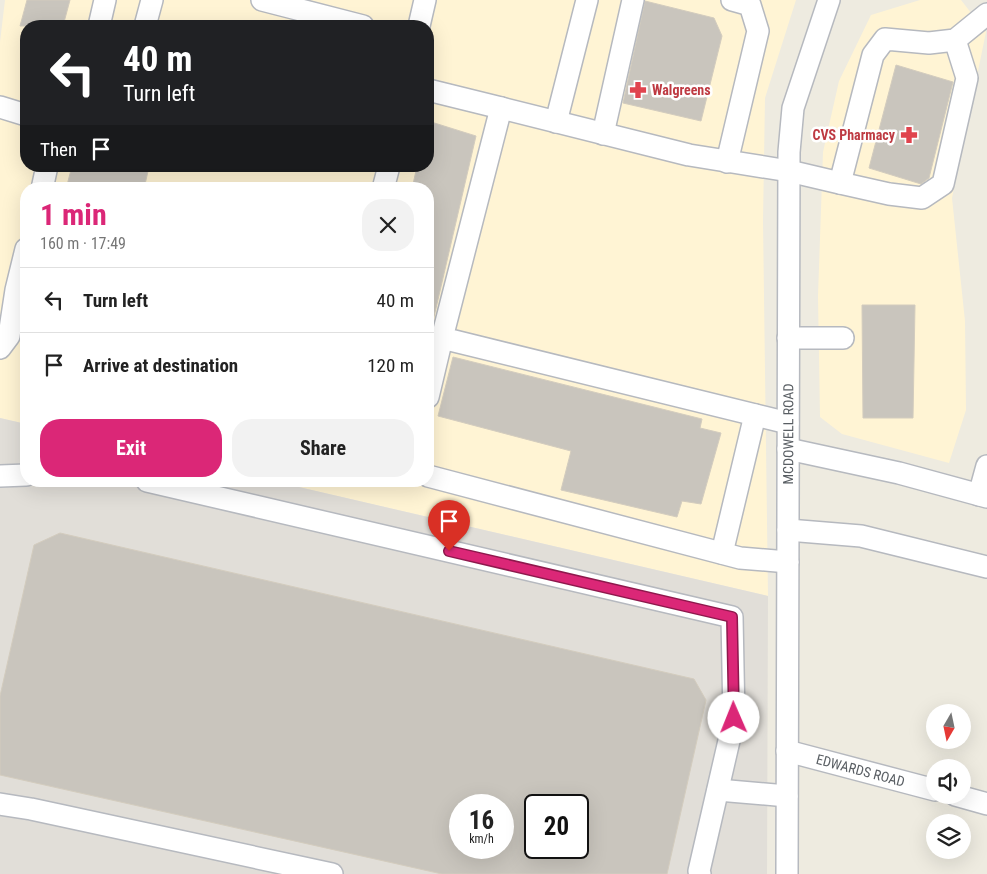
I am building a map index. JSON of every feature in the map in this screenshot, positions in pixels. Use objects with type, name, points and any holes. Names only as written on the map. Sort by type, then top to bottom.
[{"type":"street","points":[[100,20],[105,0]]},
{"type":"street","points":[[147,20],[152,0]]},
{"type":"street","points":[[262,0],[340,20]]},
{"type":"street","points":[[420,20],[425,0]]},
{"type":"street","points":[[556,122],[587,0]]},
{"type":"street","points":[[603,134],[633,0]]},
{"type":"street","points":[[727,162],[758,31],[750,5],[732,0]]},
{"type":"street","name":"MCDOWELL ROAD","points":[[787,874],[789,171],[793,108],[829,0]]},
{"type":"street","points":[[840,183],[873,54],[885,39],[929,43],[955,40],[987,14]]},
{"type":"street","points":[[434,91],[689,155],[789,171],[889,194],[922,198],[943,184],[967,78],[955,40]]},
{"type":"street","points":[[0,108],[20,113]]},
{"type":"street","points":[[434,372],[501,108]]},
{"type":"street","points":[[0,348],[9,336],[20,274]]},
{"type":"street","points":[[442,338],[788,423]]},
{"type":"street","points":[[788,338],[842,338]]},
{"type":"street","points":[[722,553],[754,415]]},
{"type":"street","points":[[788,449],[899,473],[983,496],[987,466]]},
{"type":"street","points":[[0,476],[20,475]]},
{"type":"street","points":[[434,478],[740,558],[788,562]]},
{"type":"street","points":[[173,487],[732,617],[734,718],[699,871],[700,874]]},
{"type":"street","points":[[788,530],[861,536],[987,567]]},
{"type":"street","name":"EDWARDS ROAD","points":[[787,750],[926,788]]},
{"type":"street","points":[[718,790],[787,796]]},
{"type":"street","points":[[971,800],[987,804]]},
{"type":"street","points":[[0,804],[31,808],[332,874]]},
{"type":"shaded area","points":[[5,0],[796,0],[765,98],[763,221],[768,596],[299,487],[434,487],[434,182],[20,182],[20,423],[0,418],[0,42]]},
{"type":"shaded area","points":[[920,0],[961,0],[986,32],[952,198],[965,321],[966,410],[949,463],[842,434],[820,417],[818,296],[823,152],[839,81],[871,15]]},
{"type":"shaded area","points":[[0,418],[20,423],[20,487],[299,487],[768,596],[767,874],[0,874]]},
{"type":"building","points":[[27,0],[70,0],[65,20],[22,20]]},
{"type":"building","name":"Walgreens","points":[[645,1],[714,18],[722,36],[701,121],[623,103]]},
{"type":"building","name":"CVS Pharmacy","points":[[896,65],[953,82],[929,178],[921,184],[869,168]]},
{"type":"building","points":[[434,123],[476,136],[434,317],[434,182],[414,182],[416,172],[434,172]]},
{"type":"building","points":[[70,172],[148,172],[146,182],[68,182]]},
{"type":"building","points":[[862,305],[915,305],[913,418],[863,418]]},
{"type":"building","points":[[453,357],[702,419],[700,428],[721,433],[701,504],[682,501],[677,517],[561,490],[571,451],[438,416]]},
{"type":"building","points":[[60,533],[694,679],[706,700],[667,874],[442,874],[0,775],[0,696],[34,545]]},
{"type":"place","name":"Walgreens","points":[[638,90]]},
{"type":"place","name":"CVS Pharmacy","points":[[909,135]]},
{"type":"route","points":[[449,551],[732,617],[734,718]]}]
